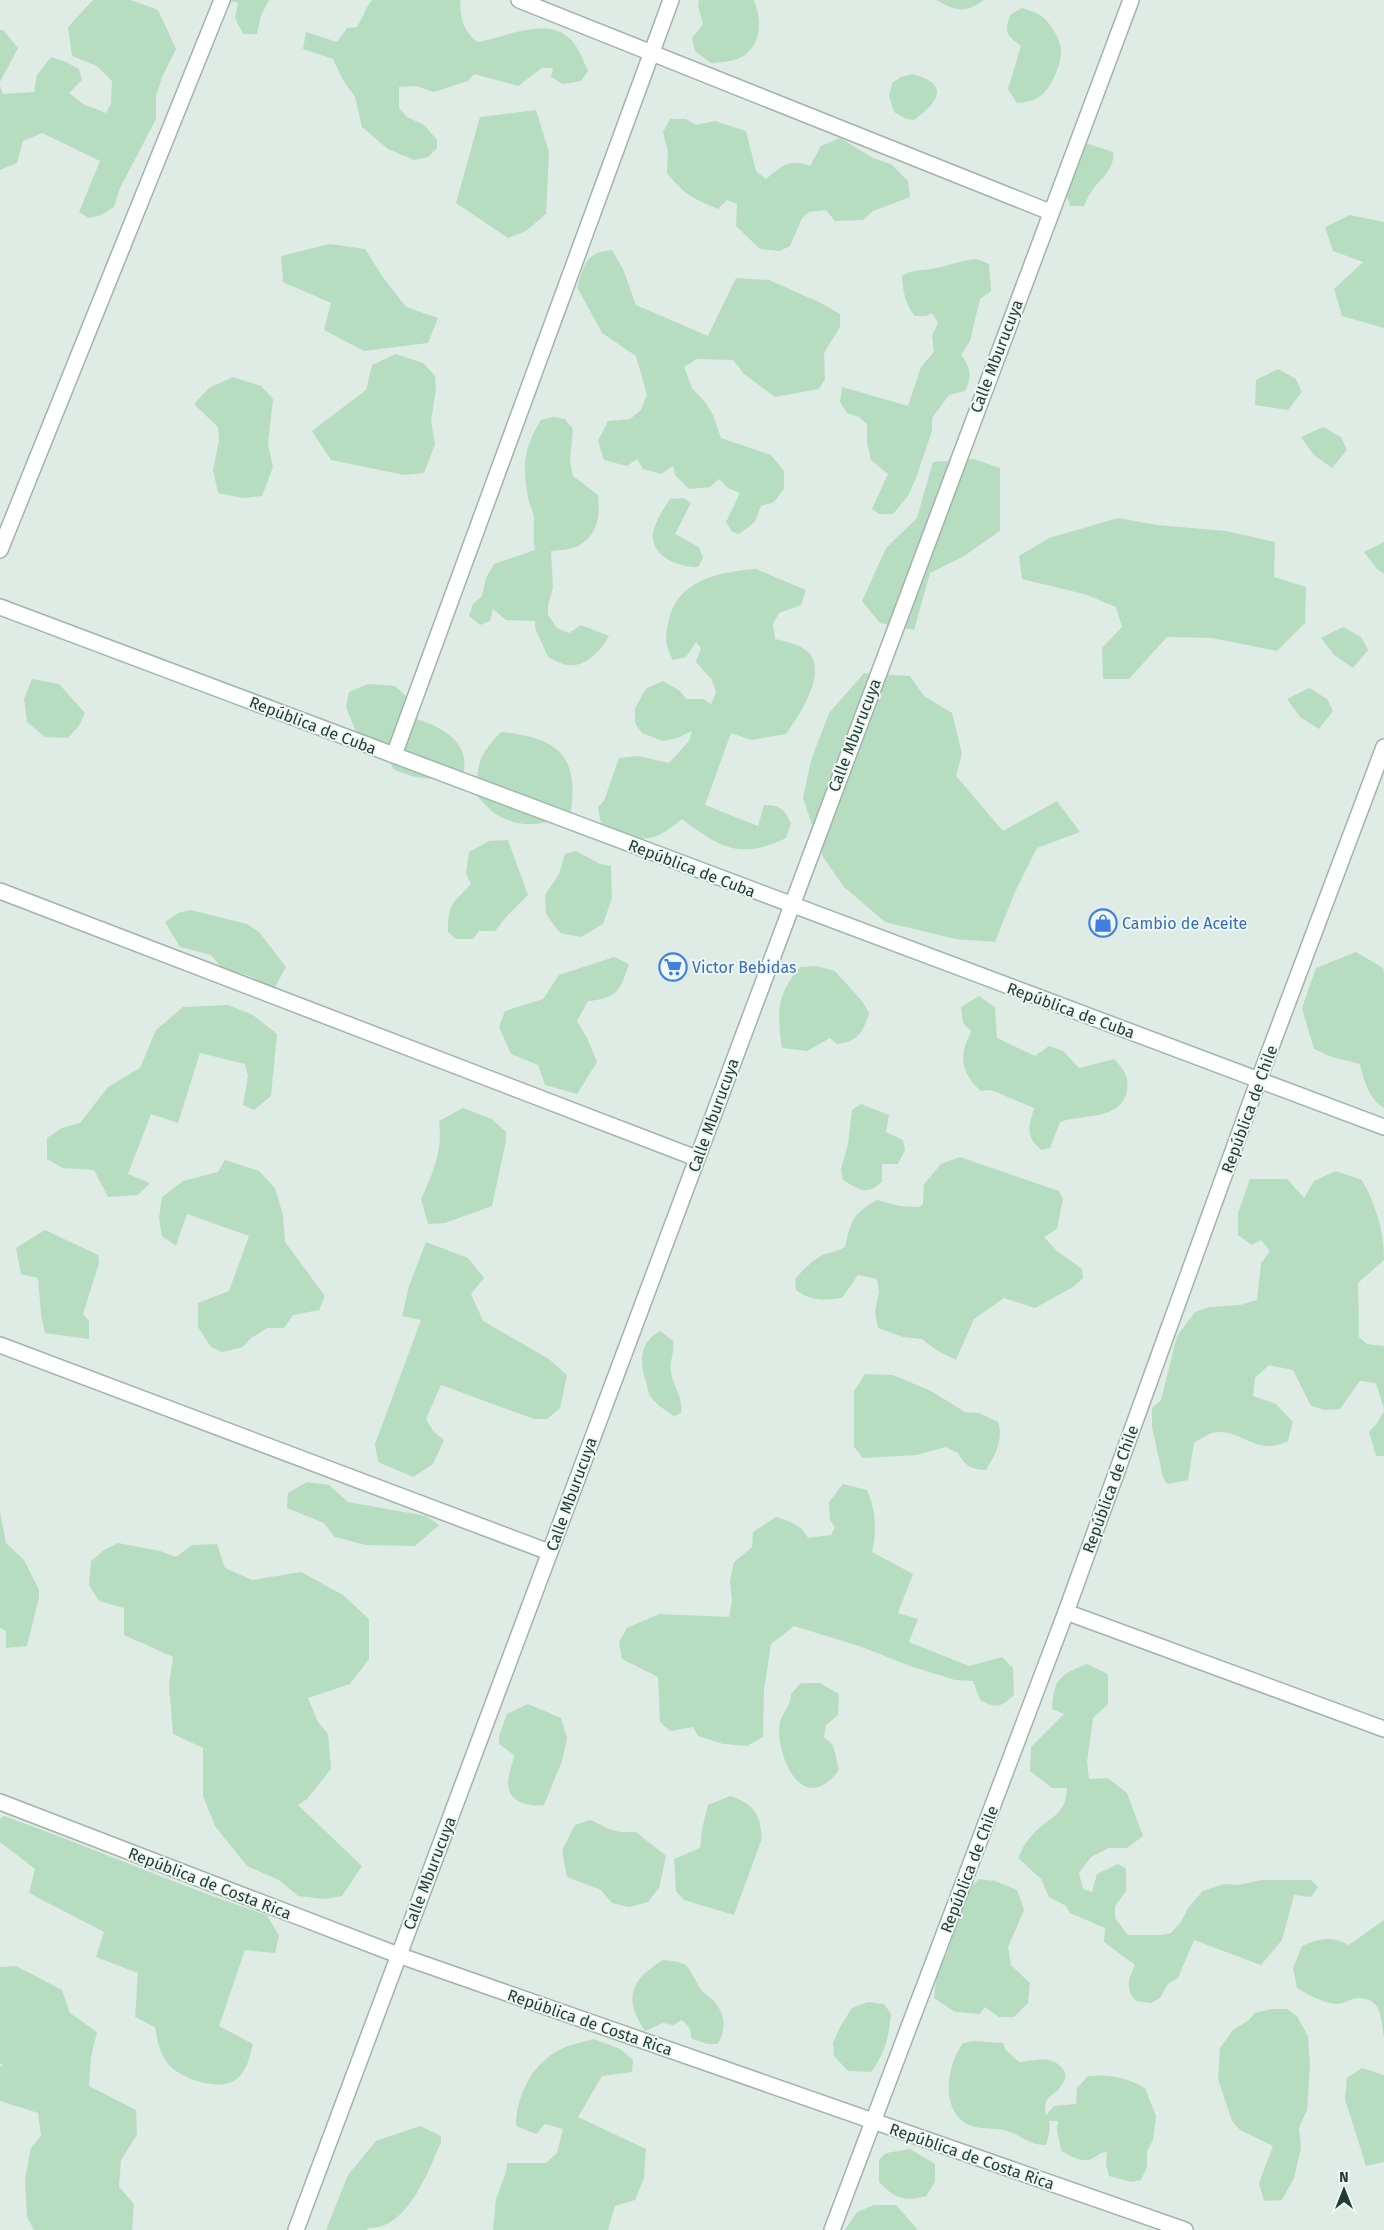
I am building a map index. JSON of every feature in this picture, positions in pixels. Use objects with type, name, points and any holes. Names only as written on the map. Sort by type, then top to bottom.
[{"type":"street","points":[[0,550],[222,0]]},
{"type":"street","points":[[519,0],[1050,212]]},
{"type":"street","points":[[394,755],[650,52],[671,0]]},
{"type":"street","name":"Calle Mburucuya","points":[[296,2230],[1130,0]]},
{"type":"street","name":"República de Cuba","points":[[0,607],[790,905],[1259,1079],[1384,1128]]},
{"type":"street","name":"República de Chile","points":[[832,2230],[1066,1612],[1259,1079],[1384,747]]},
{"type":"street","points":[[0,891],[696,1158]]},
{"type":"street","points":[[0,1345],[549,1552]]},
{"type":"street","points":[[1066,1612],[1384,1729]]},
{"type":"street","name":"República de Costa Rica","points":[[0,1802],[398,1955],[1185,2230]]},
{"type":"green space","points":[[93,0],[131,0],[158,10],[176,49],[162,77],[156,96],[156,119],[120,188],[114,207],[101,215],[89,218],[79,212],[100,161],[42,133],[23,141],[17,163],[0,170],[0,87],[3,94],[34,92],[37,75],[51,57],[79,69],[82,80],[69,93],[83,104],[106,113],[111,103],[112,81],[97,66],[72,56],[68,27]]},
{"type":"green space","points":[[225,0],[269,0],[261,16],[257,34],[243,34],[235,18],[238,3]]},
{"type":"green space","points":[[372,0],[460,0],[465,28],[477,42],[524,30],[548,29],[559,31],[575,44],[588,71],[581,81],[563,84],[551,77],[553,68],[542,68],[518,86],[474,74],[468,81],[434,92],[416,86],[399,87],[399,108],[407,117],[424,125],[437,140],[437,148],[428,157],[414,160],[388,149],[362,127],[355,97],[343,80],[333,59],[303,49],[306,32],[337,42],[347,28],[357,27]]},
{"type":"green space","points":[[699,0],[754,0],[759,22],[758,36],[751,49],[745,55],[733,60],[711,63],[695,51],[692,38],[703,24],[698,6]]},
{"type":"green space","points":[[936,0],[984,0],[966,9],[955,9]]},
{"type":"green space","points":[[1022,8],[1044,18],[1054,30],[1061,53],[1056,72],[1043,94],[1034,100],[1017,103],[1008,89],[1021,46],[1009,36],[1007,26],[1010,15]]},
{"type":"green space","points":[[0,30],[3,30],[18,48],[0,82]]},
{"type":"green space","points":[[913,74],[933,83],[937,94],[929,107],[914,120],[906,119],[894,112],[889,96],[892,83],[901,77]]},
{"type":"green space","points":[[536,110],[549,152],[546,214],[526,231],[508,238],[456,203],[480,117]]},
{"type":"green space","points":[[670,119],[686,119],[696,125],[715,121],[746,131],[756,171],[766,179],[777,170],[792,163],[810,166],[821,146],[840,138],[873,158],[891,164],[908,181],[910,197],[873,211],[863,220],[835,221],[826,210],[809,212],[802,218],[790,246],[780,251],[760,249],[736,226],[737,204],[727,200],[718,209],[695,199],[684,191],[667,173],[668,152],[663,132]]},
{"type":"green space","points":[[1085,143],[1113,152],[1112,164],[1090,194],[1084,206],[1070,206],[1066,193],[1074,154]]},
{"type":"green space","points":[[1350,215],[1384,222],[1384,328],[1342,316],[1334,289],[1363,262],[1333,251],[1325,227]]},
{"type":"green space","points":[[330,244],[365,249],[382,276],[406,307],[438,318],[428,343],[364,351],[324,330],[331,303],[283,282],[281,256]]},
{"type":"green space","points":[[612,250],[623,269],[636,305],[708,336],[736,278],[769,280],[821,303],[840,314],[840,327],[824,353],[825,379],[819,389],[775,397],[744,374],[733,360],[697,359],[684,367],[692,388],[705,402],[713,415],[721,438],[771,455],[784,471],[784,489],[774,502],[761,506],[755,522],[739,534],[732,532],[726,522],[740,493],[728,488],[719,479],[710,487],[689,489],[675,475],[673,466],[661,474],[643,469],[637,459],[627,466],[604,460],[598,441],[608,421],[630,419],[641,410],[647,395],[636,356],[602,333],[577,287],[587,261],[596,254]]},
{"type":"green space","points":[[977,259],[989,264],[991,291],[980,299],[970,341],[961,355],[969,368],[967,386],[965,391],[949,395],[932,418],[932,431],[908,496],[893,514],[879,514],[872,509],[888,474],[871,460],[867,443],[867,424],[859,417],[847,413],[840,402],[842,387],[908,406],[921,367],[934,352],[932,336],[938,323],[932,313],[926,316],[915,316],[905,297],[902,276],[906,273]]},
{"type":"green space","points":[[396,354],[423,363],[435,376],[436,389],[431,421],[435,444],[424,473],[404,475],[331,460],[312,431],[366,390],[372,365]]},
{"type":"green space","points":[[1278,369],[1296,379],[1302,392],[1288,410],[1255,405],[1256,380]]},
{"type":"green space","points":[[233,377],[261,386],[273,399],[268,444],[273,467],[262,496],[242,498],[218,493],[213,470],[219,441],[218,427],[194,404],[209,388]]},
{"type":"green space","points":[[554,417],[565,419],[573,429],[570,461],[573,476],[598,495],[599,510],[597,524],[590,536],[578,546],[551,551],[553,588],[548,605],[548,615],[557,628],[569,633],[581,625],[609,636],[592,657],[587,661],[574,665],[562,664],[548,657],[535,628],[535,621],[506,620],[493,609],[490,621],[480,625],[469,616],[473,604],[482,596],[486,578],[494,564],[535,550],[534,516],[525,475],[526,457],[531,439],[541,420]]},
{"type":"green space","points":[[1323,427],[1341,437],[1347,450],[1332,468],[1314,455],[1301,437]]},
{"type":"green space","points":[[974,459],[1000,468],[1000,531],[964,556],[930,573],[914,630],[880,623],[862,601],[886,548],[917,518],[933,462]]},
{"type":"green space","points":[[684,498],[691,503],[675,534],[699,547],[703,558],[698,567],[675,563],[661,554],[653,542],[656,525],[670,499]]},
{"type":"green space","points":[[1118,518],[1157,525],[1226,531],[1275,542],[1274,577],[1306,587],[1305,623],[1277,651],[1212,638],[1167,637],[1129,679],[1103,679],[1102,648],[1122,627],[1116,607],[1084,594],[1022,579],[1019,556],[1049,538]]},
{"type":"green space","points":[[1384,542],[1384,574],[1377,569],[1364,552]]},
{"type":"green space","points":[[756,569],[806,590],[801,605],[779,613],[773,624],[775,639],[797,645],[808,652],[814,661],[813,682],[804,706],[786,734],[751,740],[731,733],[705,805],[758,826],[764,805],[778,807],[784,811],[791,823],[786,838],[770,845],[756,848],[731,848],[719,844],[682,819],[663,833],[647,838],[608,832],[600,820],[598,807],[604,801],[619,758],[638,756],[669,763],[689,741],[692,731],[677,738],[663,741],[642,733],[635,723],[635,709],[647,688],[663,681],[680,691],[686,699],[703,699],[711,704],[716,693],[712,680],[696,662],[701,648],[696,642],[686,657],[673,660],[670,654],[666,636],[674,605],[691,586],[703,580],[729,572]]},
{"type":"green space","points":[[1343,627],[1361,637],[1368,650],[1353,668],[1334,655],[1321,638]]},
{"type":"green space","points":[[864,673],[910,676],[924,696],[952,713],[962,754],[956,776],[1003,831],[1057,801],[1080,832],[1037,848],[1015,892],[995,942],[955,939],[885,922],[844,887],[823,857],[803,798],[811,760],[829,713]]},
{"type":"green space","points":[[32,679],[59,684],[85,713],[79,726],[68,738],[45,737],[27,722],[24,699]]},
{"type":"green space","points":[[368,684],[395,686],[407,697],[414,718],[442,730],[457,743],[462,751],[464,771],[437,779],[428,779],[411,776],[393,769],[385,743],[356,732],[346,707],[349,692]]},
{"type":"green space","points":[[1309,688],[1327,699],[1333,711],[1319,729],[1300,717],[1287,699]]},
{"type":"green space","points":[[501,732],[536,739],[549,744],[560,752],[567,762],[571,775],[573,792],[571,812],[544,823],[525,824],[506,819],[494,813],[477,796],[480,761],[488,747]]},
{"type":"green space","points":[[508,840],[528,895],[495,931],[479,931],[473,939],[456,939],[448,932],[449,916],[452,905],[471,884],[466,873],[469,852],[489,841]]},
{"type":"green space","points":[[576,851],[600,864],[611,866],[612,898],[603,924],[581,937],[560,933],[546,914],[545,895],[559,874],[565,854]]},
{"type":"green space","points":[[190,910],[247,924],[259,932],[286,967],[274,989],[250,976],[222,968],[211,955],[180,947],[165,922],[178,913]]},
{"type":"green space","points":[[1356,952],[1383,968],[1384,972],[1384,1108],[1371,1095],[1365,1083],[1360,1064],[1332,1057],[1314,1049],[1302,1008],[1316,968]]},
{"type":"green space","points":[[614,957],[629,964],[620,987],[606,998],[588,1001],[577,1021],[587,1038],[597,1062],[577,1094],[545,1085],[538,1065],[511,1054],[499,1027],[505,1011],[543,999],[559,975]]},
{"type":"green space","points":[[816,966],[835,971],[862,1001],[869,1013],[862,1031],[850,1041],[837,1044],[830,1038],[807,1051],[782,1048],[779,1014],[782,996],[792,977],[800,967]]},
{"type":"green space","points":[[979,996],[995,1007],[997,1038],[1035,1056],[1049,1046],[1063,1051],[1079,1068],[1114,1059],[1126,1077],[1127,1091],[1123,1101],[1109,1112],[1060,1122],[1050,1148],[1042,1150],[1032,1140],[1029,1131],[1034,1108],[991,1090],[981,1091],[972,1082],[966,1071],[963,1053],[971,1031],[963,1023],[961,1007]]},
{"type":"green space","points":[[228,1005],[253,1015],[277,1034],[271,1096],[254,1110],[243,1105],[248,1076],[245,1064],[200,1053],[178,1123],[151,1114],[128,1174],[150,1183],[138,1195],[108,1197],[94,1170],[63,1168],[47,1159],[47,1138],[62,1128],[80,1123],[108,1087],[140,1068],[156,1030],[183,1007]]},
{"type":"green space","points":[[861,1104],[889,1115],[886,1132],[903,1140],[905,1150],[898,1164],[882,1164],[882,1182],[867,1190],[859,1189],[843,1180],[841,1169],[848,1144],[852,1110]]},
{"type":"green space","points":[[463,1108],[492,1119],[506,1132],[506,1141],[492,1206],[445,1223],[428,1224],[421,1199],[436,1162],[440,1142],[439,1121]]},
{"type":"green space","points":[[960,1157],[1059,1191],[1063,1199],[1057,1229],[1044,1237],[1057,1251],[1082,1269],[1083,1278],[1073,1287],[1035,1308],[1004,1298],[974,1319],[956,1360],[936,1350],[922,1339],[903,1337],[878,1328],[875,1312],[879,1292],[877,1279],[858,1275],[842,1298],[824,1300],[808,1297],[796,1290],[795,1279],[807,1266],[823,1255],[845,1247],[851,1224],[863,1209],[877,1200],[900,1206],[919,1207],[923,1204],[924,1184],[941,1164]]},
{"type":"green space","points":[[225,1160],[259,1171],[275,1188],[283,1215],[285,1242],[325,1296],[319,1310],[293,1315],[284,1328],[267,1328],[250,1339],[243,1347],[222,1352],[211,1347],[198,1327],[198,1303],[229,1291],[249,1236],[187,1214],[176,1246],[162,1236],[159,1218],[162,1197],[183,1181],[218,1172]]},
{"type":"green space","points":[[1336,1171],[1362,1180],[1375,1209],[1381,1229],[1384,1260],[1358,1283],[1359,1337],[1367,1344],[1384,1346],[1384,1409],[1376,1383],[1360,1381],[1340,1409],[1325,1410],[1311,1406],[1293,1370],[1269,1365],[1255,1378],[1253,1396],[1276,1404],[1293,1422],[1288,1441],[1266,1446],[1231,1434],[1222,1432],[1212,1433],[1194,1443],[1188,1480],[1167,1484],[1163,1477],[1152,1427],[1152,1408],[1161,1400],[1177,1336],[1195,1312],[1209,1307],[1240,1305],[1257,1300],[1261,1263],[1270,1251],[1261,1240],[1252,1245],[1238,1235],[1238,1213],[1250,1179],[1287,1179],[1304,1198],[1314,1181]]},
{"type":"green space","points":[[45,1230],[98,1255],[99,1263],[83,1314],[89,1321],[89,1339],[45,1333],[41,1314],[38,1278],[21,1274],[16,1248]]},
{"type":"green space","points":[[426,1242],[468,1258],[484,1278],[471,1294],[483,1321],[549,1359],[567,1375],[560,1408],[547,1419],[534,1419],[441,1385],[426,1419],[433,1431],[444,1440],[433,1464],[413,1477],[378,1462],[375,1444],[421,1320],[402,1316],[409,1286]]},
{"type":"green space","points":[[660,1331],[673,1341],[671,1372],[682,1408],[681,1413],[674,1416],[658,1405],[650,1396],[642,1366],[645,1346],[653,1335]]},
{"type":"green space","points":[[865,1374],[893,1375],[931,1391],[965,1412],[979,1413],[998,1422],[1000,1428],[999,1441],[993,1459],[986,1470],[969,1466],[958,1453],[945,1447],[917,1455],[863,1458],[854,1447],[854,1391]]},
{"type":"green space","points":[[1384,1411],[1384,1456],[1376,1456],[1369,1432],[1378,1422]]},
{"type":"green space","points":[[307,1482],[329,1485],[348,1502],[426,1516],[439,1525],[415,1546],[366,1545],[335,1537],[324,1523],[287,1508],[288,1493]]},
{"type":"green space","points":[[843,1484],[867,1490],[875,1521],[872,1552],[913,1574],[898,1613],[918,1619],[909,1642],[969,1666],[1002,1657],[1013,1668],[1014,1695],[1002,1704],[991,1705],[980,1700],[973,1681],[955,1680],[910,1666],[862,1647],[794,1626],[771,1644],[764,1691],[763,1737],[747,1746],[723,1744],[698,1736],[693,1727],[670,1731],[660,1722],[658,1677],[622,1659],[619,1642],[627,1628],[659,1614],[729,1617],[732,1601],[730,1581],[734,1562],[752,1547],[753,1532],[776,1517],[799,1527],[808,1538],[831,1535],[835,1527],[830,1520],[829,1502]]},
{"type":"green space","points":[[0,1512],[6,1543],[24,1560],[39,1590],[39,1598],[27,1646],[6,1648],[6,1631],[0,1628]]},
{"type":"green space","points":[[118,1543],[160,1551],[176,1557],[192,1545],[217,1544],[225,1568],[252,1580],[301,1572],[343,1595],[369,1619],[369,1659],[350,1684],[308,1698],[318,1722],[328,1734],[331,1769],[307,1799],[298,1805],[362,1866],[342,1896],[324,1899],[298,1896],[279,1880],[247,1866],[215,1826],[203,1796],[203,1748],[173,1734],[169,1685],[173,1657],[124,1635],[124,1608],[99,1601],[89,1585],[91,1561],[104,1550]]},
{"type":"green space","points":[[1087,1664],[1108,1674],[1108,1704],[1093,1718],[1087,1762],[1089,1779],[1108,1778],[1127,1793],[1143,1836],[1127,1848],[1109,1848],[1091,1857],[1079,1873],[1083,1889],[1092,1892],[1097,1874],[1118,1864],[1126,1869],[1126,1891],[1115,1906],[1115,1918],[1128,1935],[1161,1935],[1171,1933],[1181,1922],[1188,1908],[1203,1891],[1224,1884],[1238,1885],[1261,1880],[1311,1880],[1318,1887],[1311,1897],[1294,1895],[1282,1940],[1261,1965],[1194,1940],[1178,1978],[1168,1984],[1160,1998],[1151,2003],[1136,2001],[1129,1987],[1135,1965],[1104,1942],[1105,1928],[1070,1913],[1066,1906],[1049,1897],[1041,1879],[1018,1858],[1024,1845],[1039,1828],[1056,1815],[1064,1804],[1067,1788],[1052,1788],[1030,1771],[1031,1747],[1064,1714],[1052,1709],[1054,1691],[1060,1679],[1070,1671]]},
{"type":"green space","points":[[801,1683],[820,1683],[839,1694],[838,1715],[826,1725],[824,1737],[833,1745],[839,1770],[829,1781],[821,1786],[812,1788],[800,1783],[788,1768],[779,1736],[781,1719],[789,1704],[791,1694]]},
{"type":"green space","points":[[528,1704],[561,1718],[567,1738],[562,1761],[544,1805],[526,1804],[515,1799],[512,1795],[508,1783],[514,1755],[499,1744],[499,1736],[507,1714]]},
{"type":"green space","points":[[730,1796],[745,1802],[754,1811],[760,1822],[762,1838],[734,1915],[684,1900],[676,1891],[674,1859],[700,1848],[702,1829],[708,1805]]},
{"type":"green space","points":[[4,1816],[201,1892],[267,1915],[279,1936],[275,1953],[245,1950],[219,2026],[253,2044],[247,2065],[240,2076],[224,2084],[204,2083],[185,2076],[170,2066],[161,2053],[155,2027],[135,2017],[138,1973],[96,1957],[104,1932],[29,1893],[35,1869],[0,1842],[0,1819]]},
{"type":"green space","points":[[590,1820],[615,1831],[636,1832],[666,1856],[659,1888],[648,1902],[629,1907],[612,1903],[601,1890],[567,1877],[562,1850],[575,1825]]},
{"type":"green space","points":[[979,1879],[995,1881],[1017,1890],[1024,1910],[1008,1947],[1011,1965],[1030,1983],[1028,2003],[1014,2017],[999,2017],[985,2007],[980,2014],[955,2012],[934,1998],[937,1972],[947,1954],[965,1892]]},
{"type":"green space","points":[[1384,1920],[1384,2037],[1379,2011],[1372,2002],[1358,1998],[1339,2004],[1320,2000],[1297,1988],[1293,1968],[1302,1946],[1326,1939],[1336,1940],[1349,1945]]},
{"type":"green space","points":[[663,1960],[679,1962],[688,1967],[701,1990],[718,2006],[724,2022],[718,2044],[708,2044],[692,2039],[689,2027],[682,2020],[673,2025],[663,2023],[645,2031],[634,2009],[633,1991],[643,1975]]},
{"type":"green space","points":[[16,1966],[62,1990],[70,2013],[97,2032],[91,2057],[89,2086],[136,2110],[137,2135],[121,2160],[119,2187],[134,2204],[132,2230],[34,2230],[27,2217],[25,2179],[31,2148],[41,2136],[38,2113],[0,2101],[0,2066],[3,2066],[0,2063],[0,1967]]},
{"type":"green space","points":[[868,2002],[884,2004],[891,2014],[886,2045],[871,2072],[848,2071],[834,2056],[833,2043],[852,2008]]},
{"type":"green space","points":[[1271,2009],[1287,2009],[1297,2016],[1308,2036],[1310,2066],[1307,2110],[1299,2128],[1301,2148],[1294,2178],[1282,2200],[1264,2201],[1259,2183],[1273,2146],[1240,2130],[1232,2121],[1218,2079],[1220,2048],[1233,2030],[1249,2020],[1255,2013]]},
{"type":"green space","points":[[594,2039],[620,2049],[633,2060],[632,2072],[602,2076],[578,2117],[646,2149],[644,2178],[635,2200],[615,2206],[608,2230],[493,2230],[496,2199],[506,2172],[507,2163],[546,2163],[557,2153],[563,2129],[545,2124],[536,2134],[516,2126],[519,2101],[524,2089],[537,2068],[546,2059],[571,2045]]},
{"type":"green space","points":[[973,2041],[1003,2043],[1006,2050],[1019,2062],[1048,2060],[1058,2064],[1063,2069],[1065,2080],[1060,2088],[1048,2099],[1045,2108],[1046,2115],[1054,2106],[1076,2104],[1077,2088],[1088,2076],[1104,2075],[1118,2077],[1145,2088],[1156,2116],[1153,2140],[1147,2151],[1147,2167],[1141,2180],[1131,2182],[1109,2176],[1106,2165],[1107,2152],[1085,2160],[1077,2159],[1061,2151],[1057,2129],[1058,2121],[1049,2121],[1050,2130],[1046,2145],[1041,2145],[1006,2130],[972,2126],[961,2120],[954,2111],[950,2101],[950,2076],[957,2053],[963,2043]]},
{"type":"green space","points":[[1362,2068],[1384,2075],[1384,2162],[1366,2166],[1345,2099],[1347,2078]]},
{"type":"green space","points":[[420,2126],[441,2136],[441,2142],[423,2182],[406,2209],[395,2219],[382,2226],[368,2228],[367,2230],[326,2230],[348,2175],[376,2141]]},
{"type":"green space","points":[[910,2149],[935,2164],[935,2182],[926,2196],[906,2199],[890,2192],[879,2182],[879,2160],[886,2153]]},
{"type":"green space","points":[[874,2205],[896,2205],[918,2230],[845,2230],[857,2212]]},
{"type":"place","name":"Cambio de Aceite","points":[[1103,923]]},
{"type":"place","name":"Victor Bebidas","points":[[673,967]]}]
